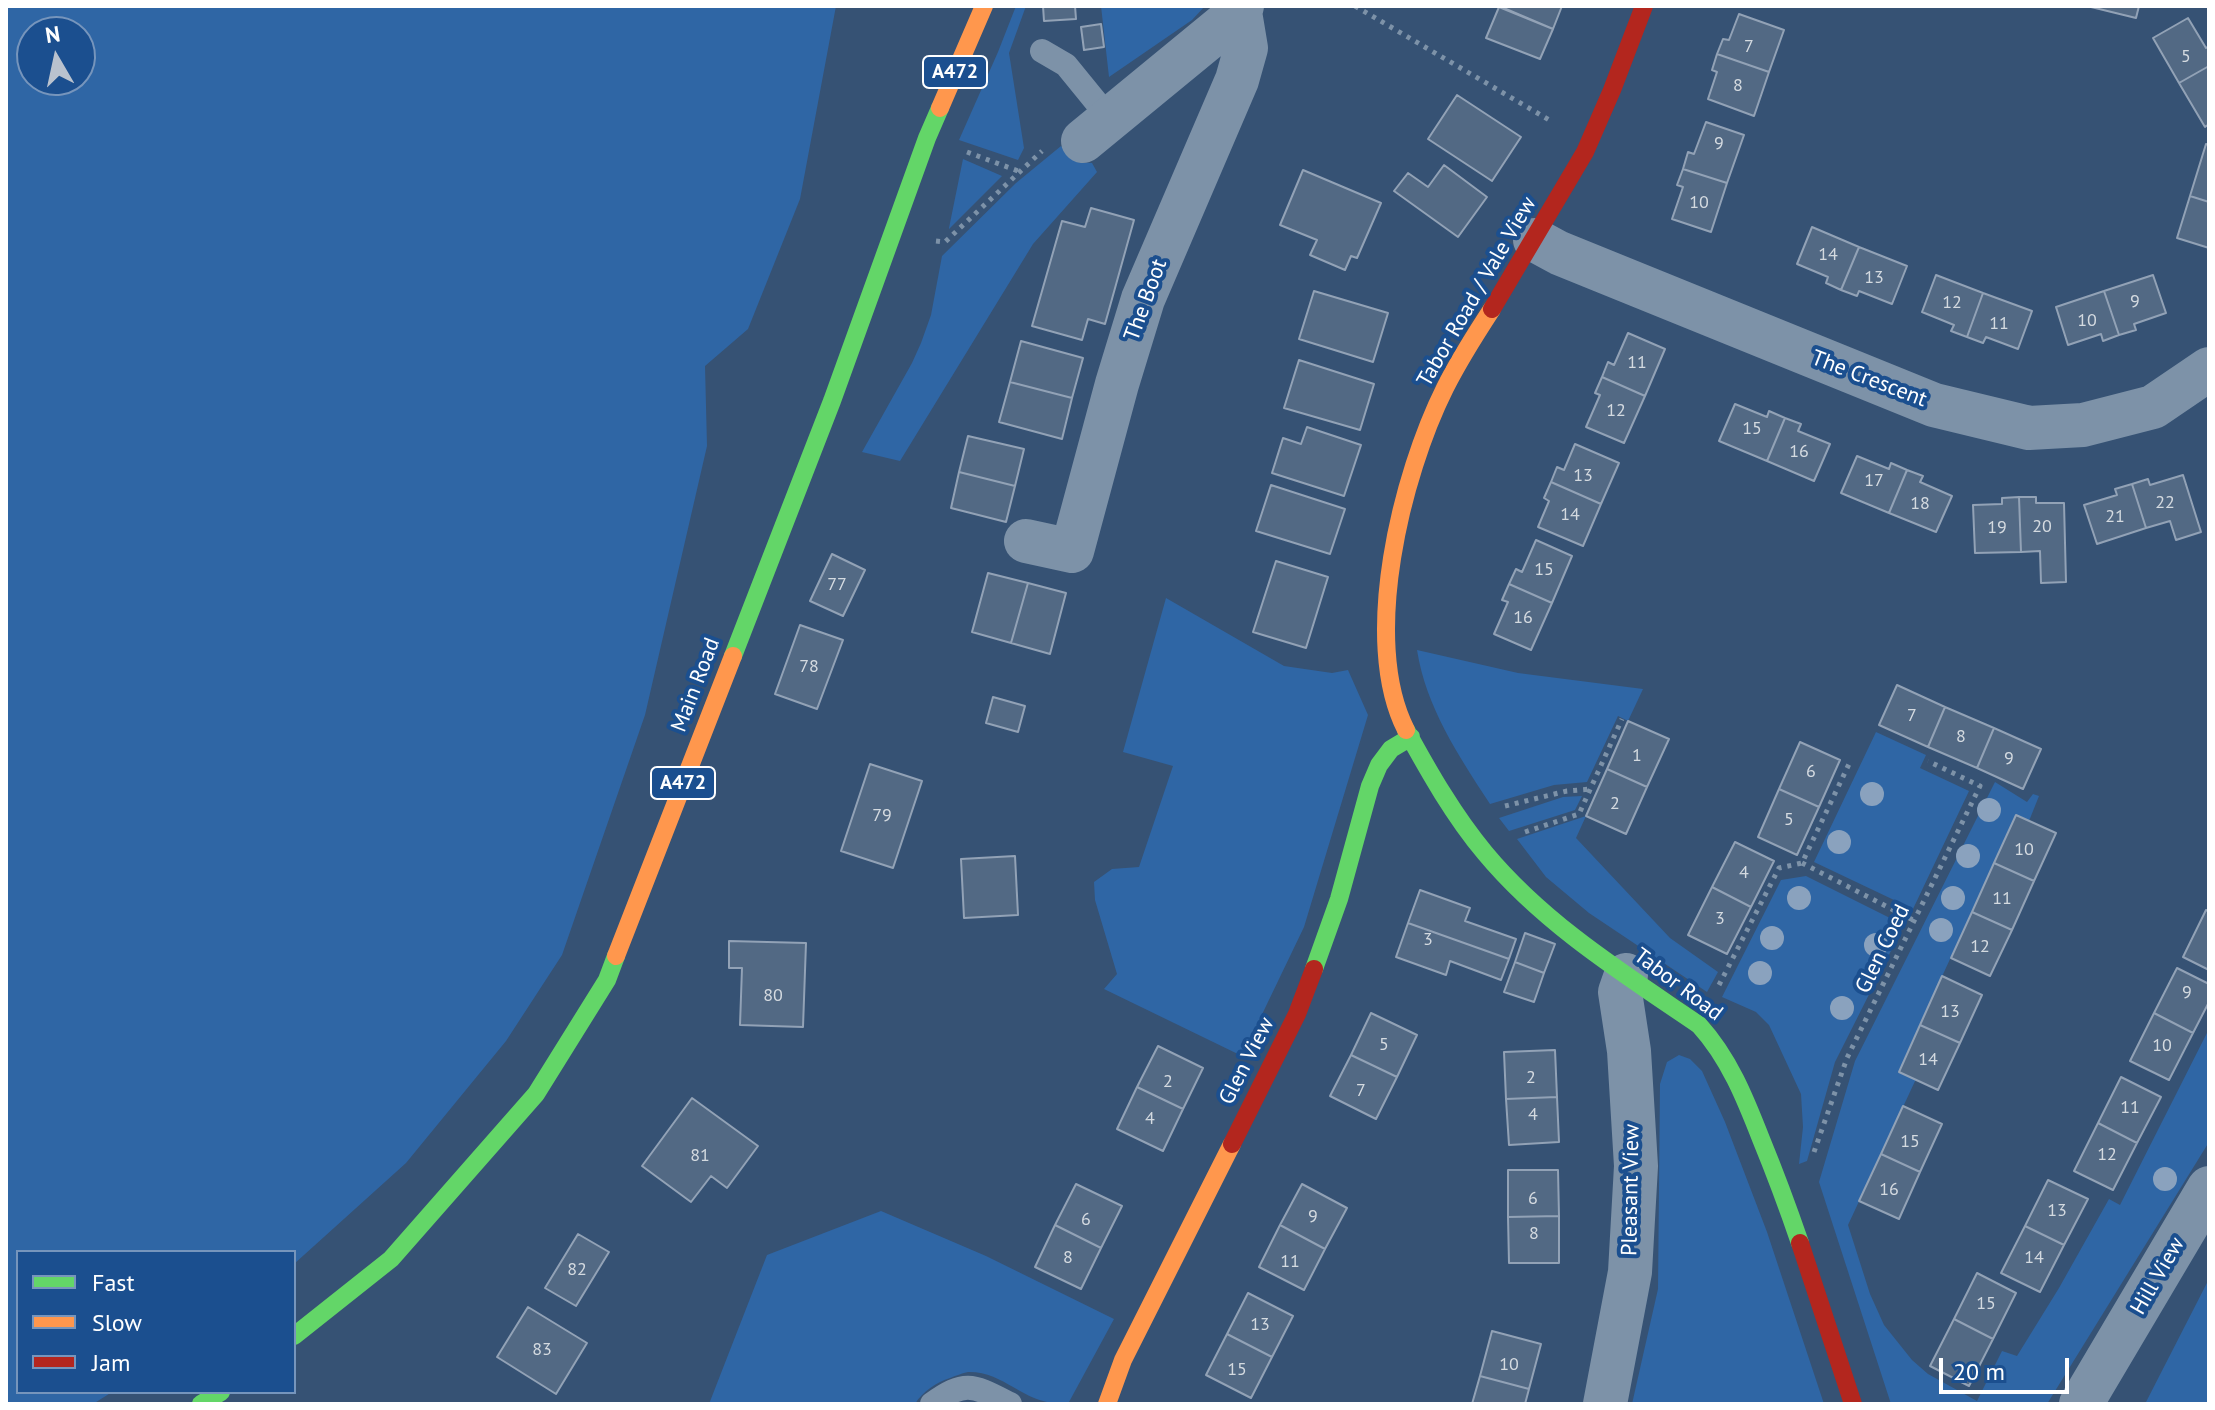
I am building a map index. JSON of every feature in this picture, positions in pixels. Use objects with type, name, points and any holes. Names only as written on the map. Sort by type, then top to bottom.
[{"type":"street","name":"Main Road","points":[[296,1334],[391,1259],[412,1236],[536,1094],[607,980],[832,401],[927,138],[984,6]]},
{"type":"street","name":"Tabor Road / Vale View","points":[[1389,661],[1387,614],[1392,559],[1407,490],[1423,441],[1445,388],[1590,145],[1644,6]]},
{"type":"street","points":[[1080,136],[1241,9]]},
{"type":"street","name":"The Boot","points":[[1026,541],[1072,551],[1143,299],[1237,80],[1246,48],[1241,9]]},
{"type":"street","name":"The Crescent","points":[[1535,240],[1602,271],[1934,405],[2029,428],[2083,425],[2153,407],[2209,369]]},
{"type":"street","name":"Tabor Road","points":[[1389,661],[1397,709],[1411,737],[1450,807],[1487,856],[1539,908],[1626,975],[1699,1025],[1727,1063],[1779,1181],[1853,1404]]},
{"type":"street","name":"Glen View","points":[[1107,1404],[1123,1360],[1297,1014],[1339,899],[1370,786],[1379,765],[1391,749],[1411,737]]},
{"type":"street","name":"Pleasant View","points":[[1605,1404],[1630,1272],[1636,1166],[1629,1051],[1620,992],[1626,975]]},
{"type":"street","name":"Hill View","points":[[2081,1404],[2209,1188]]},
{"type":"lane","points":[[1042,51],[1066,65],[1080,136]]},
{"type":"lane","points":[[932,1404],[962,1386],[982,1390],[1010,1404]]},
{"type":"path","points":[[1355,6],[1590,145]]},
{"type":"path","points":[[941,241],[945,242],[1018,171],[1080,136]]},
{"type":"path","points":[[961,150],[1018,171]]},
{"type":"path","points":[[1487,856],[1509,837],[1579,814],[1622,719]]},
{"type":"path","name":"Glen Coed","points":[[1813,1154],[1847,1058],[1980,786],[1928,761]]},
{"type":"path","points":[[1802,863],[1849,764]]},
{"type":"path","points":[[1505,806],[1567,791],[1591,789]]},
{"type":"path","points":[[1699,1025],[1779,868],[1802,863],[1915,921]]},
{"type":"shaded area","points":[[6,6],[836,6],[800,199],[748,329],[705,366],[707,446],[645,715],[562,955],[506,1041],[406,1163],[296,1262],[296,1250],[16,1250],[16,1394],[109,1394],[93,1404],[6,1404]]},
{"type":"shaded area","points":[[1016,6],[1026,6],[1009,53],[1024,148],[1018,160],[959,140]]},
{"type":"shaded area","points":[[1101,6],[1205,6],[1192,20],[1109,77]]},
{"type":"shaded area","points":[[1061,146],[1077,162],[1092,163],[1097,172],[1033,244],[900,461],[862,452],[921,343],[931,315],[942,256],[1016,183]]},
{"type":"shaded area","points":[[963,159],[1002,176],[949,229],[949,228]]},
{"type":"shaded area","points":[[1166,598],[1284,666],[1332,673],[1348,670],[1368,715],[1304,927],[1242,1056],[1104,989],[1117,974],[1095,900],[1094,882],[1112,869],[1139,867],[1173,766],[1123,752]]},
{"type":"shaded area","points":[[1417,650],[1518,673],[1643,689],[1628,721],[1618,716],[1587,782],[1554,785],[1490,804],[1455,749],[1436,711],[1421,671]]},
{"type":"shaded area","points":[[1876,732],[1926,755],[1920,768],[1969,791],[1913,909],[1814,862]]},
{"type":"shaded area","points":[[1995,782],[2027,802],[2033,794],[2039,796],[2029,821],[2016,816],[1909,1048],[1899,1072],[1916,1079],[1848,1225],[1870,1294],[1884,1325],[1912,1360],[1928,1374],[1977,1401],[2002,1351],[2017,1356],[2109,1199],[2120,1205],[2209,1029],[2209,1142],[2047,1404],[1891,1404],[1819,1182],[1855,1061]]},
{"type":"shaded area","points":[[1582,796],[1575,810],[1509,831],[1499,818],[1563,797]]},
{"type":"shaded area","points":[[1586,816],[1576,838],[1670,938],[1718,972],[1707,992],[1589,913],[1546,877],[1517,839]]},
{"type":"shaded area","points":[[1806,876],[1904,925],[1835,1062],[1807,1161],[1799,1164],[1803,1127],[1801,1094],[1769,1025],[1756,1012],[1722,997],[1781,880]]},
{"type":"shaded area","points":[[1679,1055],[1690,1059],[1702,1071],[1725,1122],[1767,1232],[1824,1404],[1632,1404],[1658,1289],[1660,1084],[1667,1062]]},
{"type":"shaded area","points":[[881,1211],[986,1256],[1114,1319],[1069,1402],[1041,1401],[994,1377],[968,1372],[935,1385],[915,1404],[709,1404],[767,1255]]},
{"type":"shaded area","points":[[2209,1279],[2209,1404],[2145,1404]]},
{"type":"building","points":[[1043,6],[1075,6],[1076,19],[1044,21]]},
{"type":"building","points":[[1499,6],[1562,6],[1553,29]]},
{"type":"building","points":[[2087,6],[2139,6],[2136,18]]},
{"type":"building","points":[[1499,7],[1553,29],[1540,59],[1486,38]]},
{"type":"building","points":[[1739,14],[1784,30],[1769,72],[1717,54],[1723,39],[1729,40]]},
{"type":"building","points":[[2188,18],[2206,48],[2209,46],[2209,66],[2179,83],[2153,38]]},
{"type":"building","points":[[1101,24],[1104,47],[1084,50],[1081,27]]},
{"type":"building","points":[[1717,54],[1769,72],[1754,116],[1708,99],[1717,72],[1712,70]]},
{"type":"building","points":[[2209,66],[2209,124],[2205,127],[2179,83]]},
{"type":"building","points":[[1457,95],[1521,137],[1492,181],[1428,139]]},
{"type":"building","points":[[1706,122],[1744,135],[1727,183],[1683,169],[1688,152],[1694,154]]},
{"type":"building","points":[[2206,144],[2209,145],[2209,202],[2190,196]]},
{"type":"building","points":[[1444,165],[1487,197],[1458,237],[1394,191],[1408,173],[1428,187]]},
{"type":"building","points":[[1683,169],[1727,183],[1711,232],[1672,219],[1683,187],[1677,185]]},
{"type":"building","points":[[1303,170],[1381,203],[1357,258],[1351,256],[1345,270],[1310,255],[1317,240],[1280,225]]},
{"type":"building","points":[[2190,196],[2209,202],[2209,248],[2177,238]]},
{"type":"building","points":[[1091,208],[1134,220],[1105,324],[1088,319],[1082,340],[1032,326],[1062,221],[1085,227]]},
{"type":"building","points":[[1812,227],[1859,247],[1841,290],[1826,283],[1828,277],[1797,264]]},
{"type":"building","points":[[1859,247],[1907,266],[1892,304],[1859,291],[1857,296],[1841,290]]},
{"type":"building","points":[[1936,275],[1983,293],[1967,337],[1951,331],[1954,325],[1922,312]]},
{"type":"building","points":[[2153,275],[2166,313],[2134,324],[2136,330],[2119,335],[2104,291]]},
{"type":"building","points":[[1314,291],[1388,313],[1373,362],[1299,339]]},
{"type":"building","points":[[2104,291],[2119,335],[2103,341],[2101,334],[2068,345],[2056,307]]},
{"type":"building","points":[[1983,293],[2032,311],[2018,349],[1986,337],[1983,343],[1967,337]]},
{"type":"building","points":[[1628,333],[1665,349],[1645,396],[1602,377],[1608,362],[1614,365]]},
{"type":"building","points":[[1021,341],[1083,358],[1072,398],[1010,382]]},
{"type":"building","points":[[1299,360],[1374,384],[1360,430],[1284,408]]},
{"type":"building","points":[[1602,377],[1645,396],[1624,443],[1586,427],[1600,395],[1595,393]]},
{"type":"building","points":[[1010,382],[1072,398],[1062,439],[999,422]]},
{"type":"building","points":[[1735,404],[1767,417],[1769,411],[1785,418],[1767,461],[1719,441]]},
{"type":"building","points":[[1785,418],[1801,424],[1798,431],[1830,444],[1814,481],[1767,461]]},
{"type":"building","points":[[1307,427],[1361,445],[1344,496],[1272,473],[1283,438],[1301,444]]},
{"type":"building","points":[[968,436],[1024,449],[1015,486],[959,472]]},
{"type":"building","points":[[1575,444],[1619,463],[1601,504],[1551,482],[1557,467],[1564,470]]},
{"type":"building","points":[[1857,456],[1889,469],[1891,463],[1907,470],[1889,513],[1841,493]]},
{"type":"building","points":[[1907,470],[1923,476],[1920,482],[1952,496],[1936,532],[1889,513]]},
{"type":"building","points":[[959,472],[1015,486],[1006,522],[951,508]]},
{"type":"building","points":[[2183,475],[2201,532],[2176,540],[2170,521],[2146,528],[2132,484],[2148,479],[2150,485]]},
{"type":"building","points":[[1551,482],[1601,504],[1583,546],[1538,527],[1549,501],[1544,498]]},
{"type":"building","points":[[2132,484],[2146,528],[2097,544],[2084,505],[2117,495],[2115,489]]},
{"type":"building","points":[[1271,485],[1345,509],[1330,554],[1256,531]]},
{"type":"building","points":[[2019,497],[2021,552],[1975,553],[1973,505],[2002,504],[2002,498]]},
{"type":"building","points":[[2019,497],[2036,497],[2036,503],[2064,503],[2066,582],[2041,583],[2040,551],[2021,552]]},
{"type":"building","points":[[1536,540],[1572,556],[1552,603],[1509,584],[1516,569],[1522,572]]},
{"type":"building","points":[[832,554],[865,570],[843,616],[810,601]]},
{"type":"building","points":[[1276,561],[1328,577],[1306,648],[1253,632]]},
{"type":"building","points":[[988,573],[1028,583],[1011,643],[972,632]]},
{"type":"building","points":[[1028,583],[1066,593],[1050,654],[1011,643]]},
{"type":"building","points":[[1509,584],[1552,603],[1531,650],[1494,634],[1508,602],[1502,600]]},
{"type":"building","points":[[800,625],[843,640],[817,709],[775,694]]},
{"type":"building","points":[[1897,685],[1945,707],[1928,747],[1879,725]]},
{"type":"building","points":[[993,697],[1025,706],[1018,732],[986,723]]},
{"type":"building","points":[[1945,707],[1994,728],[1977,768],[1928,747]]},
{"type":"building","points":[[1628,721],[1669,739],[1647,787],[1607,769]]},
{"type":"building","points":[[1994,728],[2041,749],[2023,789],[1977,768]]},
{"type":"building","points":[[1800,742],[1840,760],[1819,807],[1779,789]]},
{"type":"building","points":[[870,764],[922,781],[893,868],[841,851]]},
{"type":"building","points":[[1607,769],[1647,787],[1626,834],[1586,816]]},
{"type":"building","points":[[1779,789],[1819,807],[1797,855],[1758,837]]},
{"type":"building","points":[[2016,815],[2056,833],[2034,881],[1994,863]]},
{"type":"building","points":[[1735,842],[1774,861],[1751,907],[1712,887]]},
{"type":"building","points":[[1015,856],[1018,915],[964,918],[961,859]]},
{"type":"building","points":[[1994,863],[2034,881],[2012,930],[1972,912]]},
{"type":"building","points":[[1712,887],[1751,907],[1727,954],[1688,935]]},
{"type":"building","points":[[1420,890],[1470,908],[1465,921],[1516,939],[1509,959],[1408,923]]},
{"type":"building","points":[[2206,910],[2209,911],[2209,970],[2183,957]]},
{"type":"building","points":[[1972,912],[2012,930],[1990,976],[1951,958]]},
{"type":"building","points":[[1408,923],[1509,959],[1501,980],[1450,961],[1446,975],[1396,957]]},
{"type":"building","points":[[1525,933],[1555,944],[1544,973],[1515,962]]},
{"type":"building","points":[[729,941],[806,943],[803,1027],[740,1025],[742,968],[729,968]]},
{"type":"building","points":[[1515,962],[1544,973],[1534,1002],[1504,992]]},
{"type":"building","points":[[2177,968],[2209,984],[2209,1002],[2193,1033],[2154,1013]]},
{"type":"building","points":[[1942,976],[1982,995],[1960,1043],[1920,1025]]},
{"type":"building","points":[[1371,1013],[1417,1035],[1397,1077],[1351,1055]]},
{"type":"building","points":[[2154,1013],[2193,1033],[2169,1080],[2130,1061]]},
{"type":"building","points":[[1920,1025],[1960,1043],[1938,1090],[1899,1072]]},
{"type":"building","points":[[1158,1046],[1203,1068],[1183,1109],[1137,1087]]},
{"type":"building","points":[[1555,1050],[1557,1097],[1506,1099],[1504,1052]]},
{"type":"building","points":[[1351,1055],[1397,1077],[1376,1119],[1330,1096]]},
{"type":"building","points":[[2121,1077],[2161,1097],[2137,1143],[2098,1123]]},
{"type":"building","points":[[1137,1087],[1183,1109],[1163,1151],[1117,1129]]},
{"type":"building","points":[[1557,1097],[1559,1142],[1509,1145],[1506,1099]]},
{"type":"building","points":[[692,1098],[758,1146],[727,1188],[711,1176],[691,1202],[642,1166]]},
{"type":"building","points":[[1903,1106],[1942,1124],[1920,1172],[1881,1154]]},
{"type":"building","points":[[2098,1123],[2137,1143],[2113,1190],[2074,1171]]},
{"type":"building","points":[[1881,1154],[1920,1172],[1899,1219],[1859,1201]]},
{"type":"building","points":[[1508,1170],[1558,1170],[1559,1216],[1508,1217]]},
{"type":"building","points":[[2048,1180],[2088,1199],[2064,1245],[2025,1226]]},
{"type":"building","points":[[1076,1184],[1122,1206],[1101,1248],[1055,1225]]},
{"type":"building","points":[[1302,1184],[1347,1208],[1325,1249],[1280,1225]]},
{"type":"building","points":[[1559,1216],[1559,1263],[1509,1263],[1508,1217]]},
{"type":"building","points":[[1055,1225],[1101,1248],[1081,1289],[1035,1267]]},
{"type":"building","points":[[1280,1225],[1325,1249],[1304,1290],[1259,1267]]},
{"type":"building","points":[[2025,1226],[2064,1245],[2040,1292],[2001,1273]]},
{"type":"building","points":[[578,1234],[609,1252],[576,1306],[545,1288]]},
{"type":"building","points":[[1977,1273],[2016,1293],[1993,1339],[1954,1319]]},
{"type":"building","points":[[1248,1293],[1293,1316],[1272,1357],[1227,1334]]},
{"type":"building","points":[[528,1307],[587,1343],[556,1394],[497,1357]]},
{"type":"building","points":[[1954,1319],[1993,1339],[1969,1386],[1930,1366]]},
{"type":"building","points":[[1492,1331],[1541,1344],[1529,1389],[1480,1376]]},
{"type":"building","points":[[1227,1334],[1272,1357],[1251,1398],[1206,1375]]},
{"type":"building","points":[[1480,1376],[1529,1389],[1525,1404],[1472,1404]]},
{"type":"traffic: fast","points":[[733,656],[832,401],[940,108]]},
{"type":"traffic: fast","points":[[1406,730],[1463,824],[1508,879],[1559,925],[1699,1025],[1710,1038],[1742,1094],[1800,1243]]},
{"type":"traffic: fast","points":[[1314,969],[1339,899],[1370,786],[1379,765],[1391,749],[1411,737]]},
{"type":"traffic: fast","points":[[296,1334],[391,1259],[536,1094],[607,980],[616,956]]},
{"type":"traffic: fast","points":[[201,1404],[218,1394]]},
{"type":"traffic: slow","points":[[940,108],[984,6]]},
{"type":"traffic: slow","points":[[1406,730],[1393,693],[1387,651],[1387,605],[1392,558],[1414,465],[1429,424],[1445,388],[1492,309]]},
{"type":"traffic: slow","points":[[616,956],[733,656]]},
{"type":"traffic: slow","points":[[1107,1404],[1123,1360],[1232,1144]]},
{"type":"traffic: jam","points":[[1492,309],[1585,152],[1644,6]]},
{"type":"traffic: jam","points":[[1232,1144],[1297,1014],[1314,969]]},
{"type":"traffic: jam","points":[[1800,1243],[1853,1404]]}]
